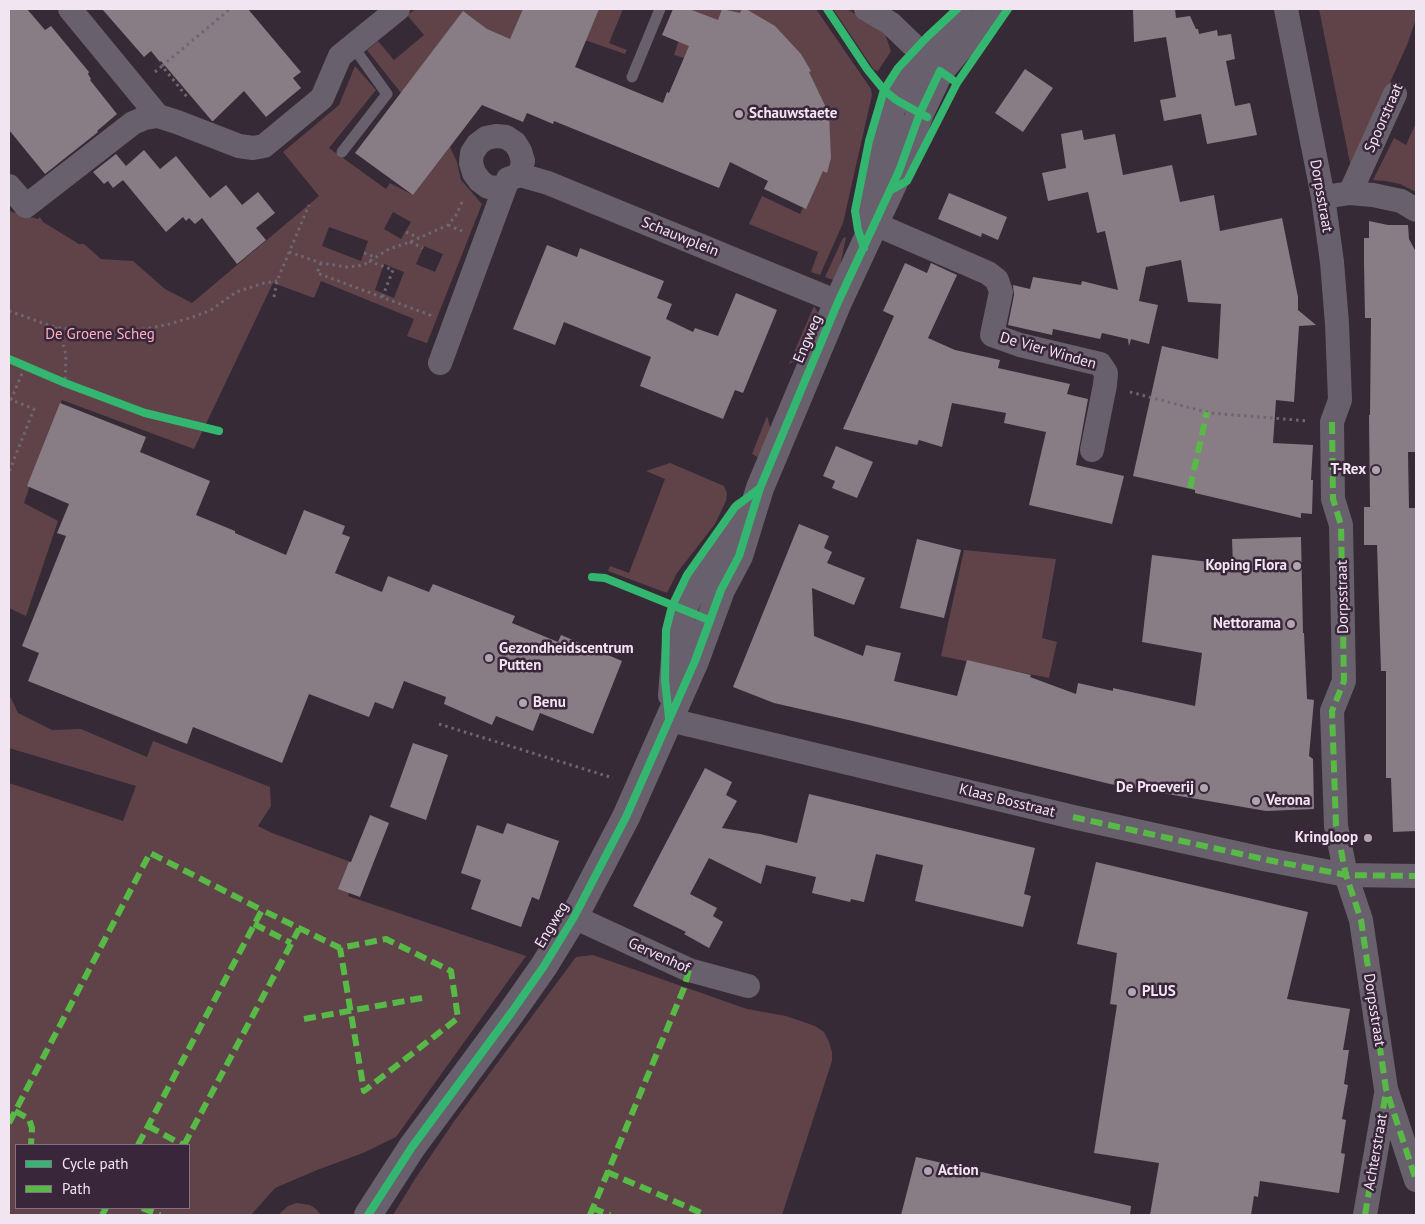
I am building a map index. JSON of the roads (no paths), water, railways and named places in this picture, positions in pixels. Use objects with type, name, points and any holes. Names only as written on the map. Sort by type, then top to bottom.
[{"type":"street","points":[[70,9],[158,116]]},
{"type":"street","points":[[9,186],[26,206],[134,123],[145,118],[158,116],[239,146],[252,148],[264,146],[322,98],[340,56],[398,9]]},
{"type":"street","points":[[866,9],[890,23],[933,64]]},
{"type":"street","name":"Engweg","points":[[368,1215],[417,1141],[544,966],[574,916],[626,817],[695,661],[721,590],[739,556],[760,488],[838,302],[869,231],[899,171],[920,113],[933,64],[964,18],[978,9]]},
{"type":"street","name":"Engweg","points":[[933,64],[992,9]]},
{"type":"street","name":"Dorpsstraat","points":[[1286,9],[1323,197],[1332,262],[1340,400],[1332,422],[1333,499],[1341,525],[1344,681],[1332,711],[1336,826],[1346,875],[1361,920],[1386,1090],[1416,1180]]},
{"type":"street","name":"Spoorstraat","points":[[1350,193],[1395,94]]},
{"type":"street","name":"Schauwplein","points":[[512,181],[523,161],[520,151],[515,143],[506,138],[496,136],[486,138],[478,144],[472,153],[471,163],[474,173],[488,187],[498,188],[512,181],[548,183],[838,302]]},
{"type":"street","points":[[440,362],[512,181]]},
{"type":"street","points":[[1323,197],[1350,193],[1373,195],[1401,201],[1416,210]]},
{"type":"street","name":"De Vier Winden","points":[[869,231],[988,272],[997,280],[1001,292],[992,335],[1100,364],[1106,374],[1105,385],[1092,450]]},
{"type":"street","name":"Klaas Bosstraat","points":[[670,720],[1073,817],[1268,860],[1346,875],[1416,876]]},
{"type":"street","name":"Gervenhof","points":[[574,916],[689,970],[748,986]]},
{"type":"street","name":"Achterstraat","points":[[1365,1215],[1386,1090]]},
{"type":"lane","points":[[632,77],[660,9]]},
{"type":"lane","points":[[342,152],[387,94],[352,46]]},
{"type":"place","name":"Schauwstaete","points":[[739,114]]},
{"type":"place","name":"T-Rex","points":[[1376,470]]},
{"type":"place","name":"Koping Flora","points":[[1297,566]]},
{"type":"place","name":"Nettorama","points":[[1291,624]]},
{"type":"place","name":"Gezondheidscentrum Putten","points":[[489,658]]},
{"type":"place","name":"Benu","points":[[523,703]]},
{"type":"place","name":"De Proeverij","points":[[1204,788]]},
{"type":"place","name":"Verona","points":[[1256,801]]},
{"type":"place","name":"Kringloop","points":[[1368,838]]},
{"type":"place","name":"PLUS","points":[[1132,992]]},
{"type":"place","name":"Action","points":[[928,1171]]},
{"type":"park label","name":"De Groene Scheg","points":[[100,335]]}]
